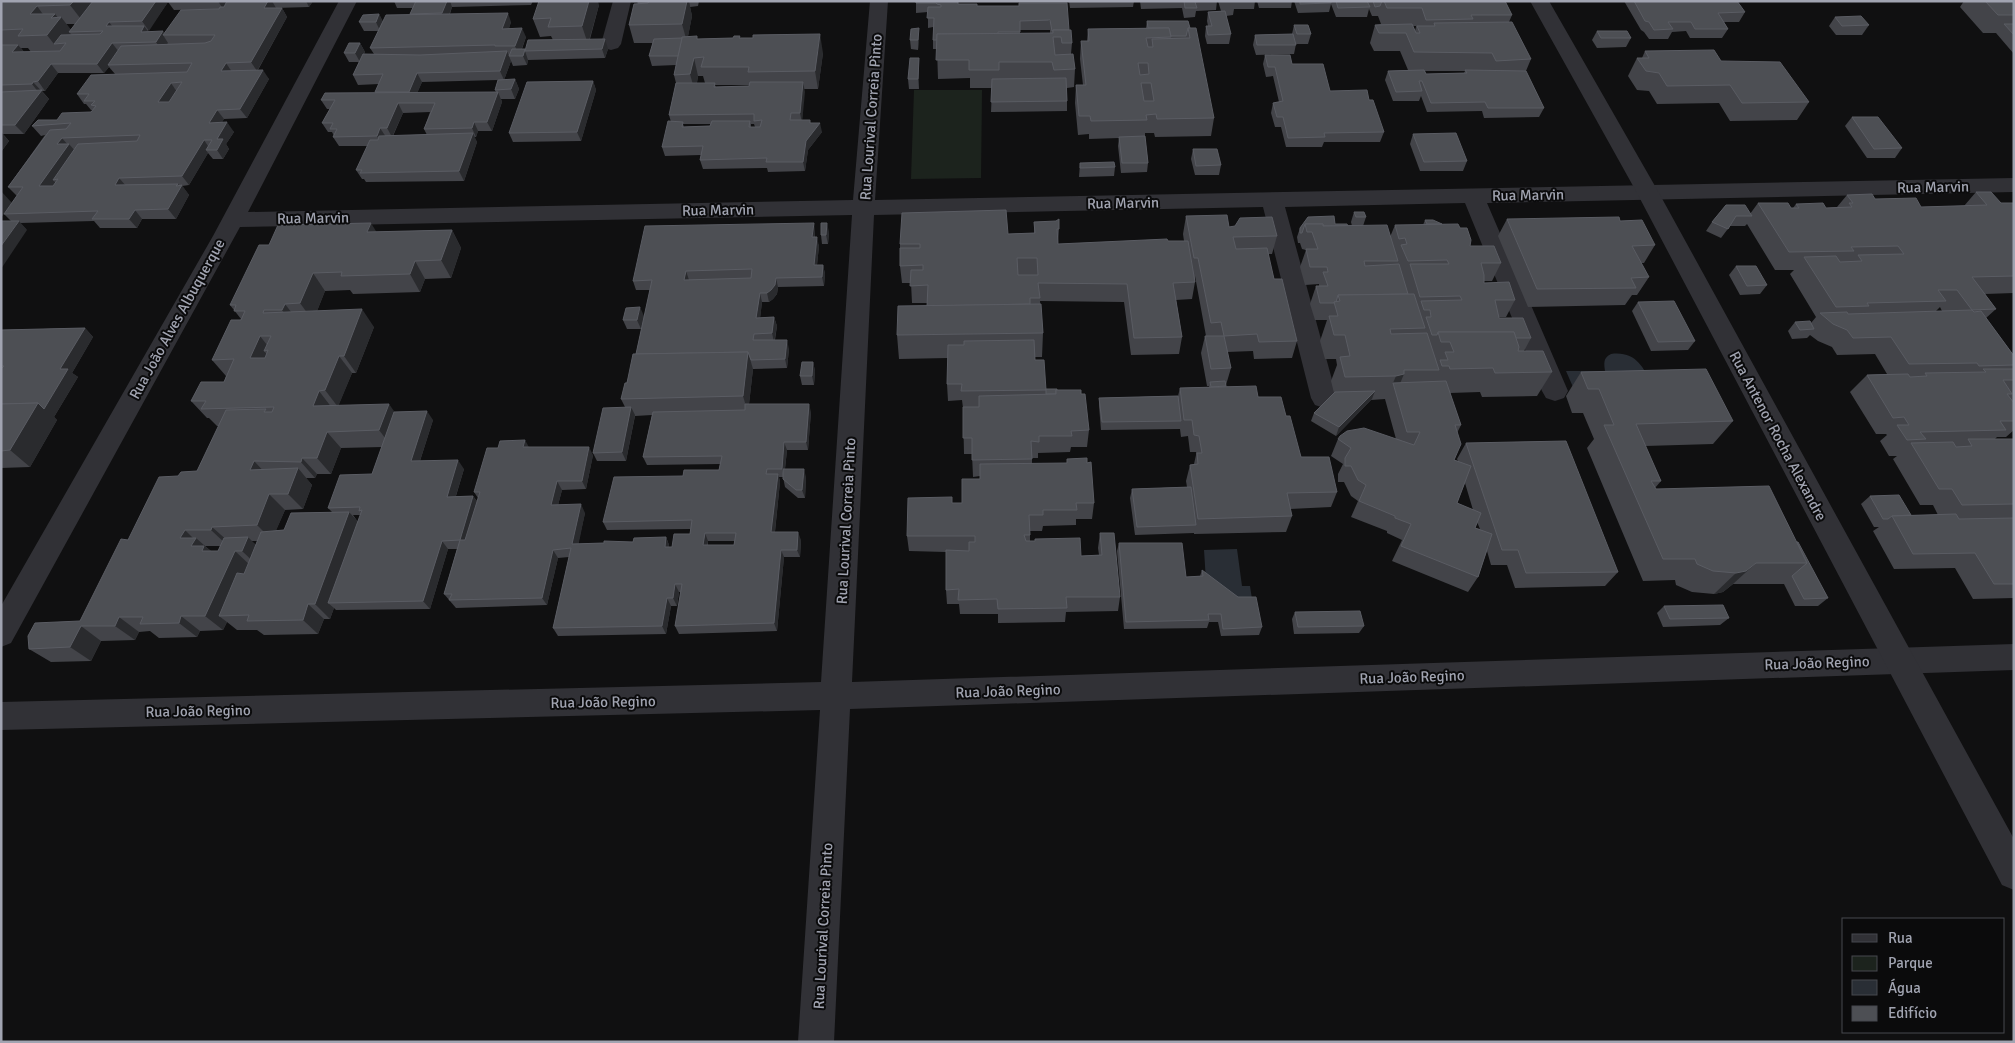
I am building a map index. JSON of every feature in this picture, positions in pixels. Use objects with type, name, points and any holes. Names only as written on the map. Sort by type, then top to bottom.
[{"type":"street","name":"Rua João Alves Albuquerque","points":[[1,634],[232,220],[348,1]]},
{"type":"street","points":[[611,44],[622,1]]},
{"type":"street","name":"Rua Lourival Correia Pìnto","points":[[816,1042],[864,208],[880,1]]},
{"type":"street","name":"Rua Antenor Rocha Alexandre","points":[[1539,1],[1648,193],[2014,872]]},
{"type":"street","name":"Rua Marvin","points":[[232,220],[2014,185]]},
{"type":"street","points":[[1473,196],[1555,391]]},
{"type":"street","points":[[1272,200],[1324,398]]},
{"type":"street","name":"Rua João Regino","points":[[1,716],[836,696],[2014,657]]},
{"type":"green space","points":[[914,90],[982,90],[981,178],[911,179]]},
{"type":"water","points":[[1611,354],[1632,357],[1641,366],[1652,385],[1573,387],[1566,371],[1605,371],[1605,361]]},
{"type":"water","points":[[1237,549],[1242,586],[1250,586],[1252,599],[1229,600],[1206,581],[1204,550]]},
{"type":"building","points":[[1,1],[74,1],[70,5],[37,6],[30,14],[55,14],[51,18],[61,17],[47,35],[18,36],[23,29],[1,30]]},
{"type":"building","points":[[93,1],[156,1],[142,21],[109,22],[106,26],[144,26],[141,32],[163,31],[156,42],[112,43],[97,64],[51,64],[38,81],[32,84],[1,85],[1,45],[18,45],[12,52],[60,51],[66,43],[54,44],[61,35],[100,34],[103,31],[69,32]]},
{"type":"building","points":[[227,1],[268,1],[264,8],[282,8],[251,62],[226,63],[221,71],[263,70],[240,109],[217,110],[209,123],[227,122],[217,139],[223,139],[217,150],[206,150],[212,140],[204,140],[182,176],[119,178],[115,185],[182,185],[168,209],[135,210],[129,219],[92,219],[98,211],[4,214],[23,187],[8,187],[50,130],[66,129],[71,123],[32,126],[38,120],[57,120],[62,113],[91,112],[96,106],[91,105],[95,101],[84,101],[89,94],[77,94],[91,75],[187,72],[192,63],[108,65],[121,46],[205,43],[211,41],[215,35],[163,35],[181,10],[219,9],[224,7]],"holes":[[[182,82],[169,102],[158,102],[171,83]],[[140,135],[137,141],[78,144],[53,180],[58,179],[53,186],[39,186],[69,144],[57,144],[62,138]]]},
{"type":"building","points":[[416,1],[447,1],[442,13],[410,14]]},
{"type":"building","points":[[539,1],[589,1],[582,26],[548,27],[551,18],[533,19]]},
{"type":"building","points":[[649,1],[687,1],[682,24],[629,25],[634,4],[648,3]]},
{"type":"building","points":[[916,1],[958,1],[958,4],[977,4],[977,6],[1019,6],[1019,3],[1067,3],[1069,30],[1052,31],[1050,20],[1020,21],[1020,32],[937,34],[937,40],[933,40],[934,18],[927,18],[928,7],[941,7],[941,5],[936,3],[916,3]]},
{"type":"building","points":[[1184,1],[1203,1],[1195,2],[1197,8],[1185,8]]},
{"type":"building","points":[[1300,1],[1331,1],[1331,3],[1300,4]]},
{"type":"building","points":[[1336,1],[1367,1],[1370,7],[1338,8]]},
{"type":"building","points":[[1373,1],[1382,1],[1380,6],[1375,7]]},
{"type":"building","points":[[1384,1],[1505,1],[1512,15],[1471,15],[1473,19],[1426,20],[1422,8],[1387,8]]},
{"type":"building","points":[[1634,1],[1737,1],[1745,12],[1718,13],[1728,29],[1695,29],[1691,22],[1668,22],[1673,29],[1654,30],[1649,22],[1645,21]]},
{"type":"building","points":[[1985,1],[2014,1],[2014,15],[1998,15]]},
{"type":"building","points":[[1225,11],[1231,34],[1208,35],[1206,26],[1212,26],[1208,12]]},
{"type":"building","points":[[508,13],[502,29],[522,28],[515,46],[370,48],[386,15]]},
{"type":"building","points":[[379,14],[376,22],[359,22],[363,15]]},
{"type":"building","points":[[1861,16],[1869,25],[1842,26],[1835,17]]},
{"type":"building","points":[[1147,21],[1188,21],[1190,28],[1188,28],[1186,36],[1171,36],[1169,28],[1148,28]]},
{"type":"building","points":[[1512,22],[1531,59],[1496,61],[1492,53],[1414,52],[1406,33],[1379,33],[1375,25],[1412,24],[1416,33],[1420,33],[1417,26],[1435,26],[1434,23]]},
{"type":"building","points":[[2004,24],[2014,24],[2014,35]]},
{"type":"building","points":[[1294,25],[1308,25],[1311,34],[1297,34]]},
{"type":"building","points":[[919,28],[918,40],[910,40],[911,29]]},
{"type":"building","points":[[1169,28],[1171,37],[1146,38],[1148,47],[1153,47],[1152,39],[1190,38],[1188,28],[1196,28],[1214,118],[1157,119],[1156,114],[1146,115],[1147,120],[1091,121],[1090,116],[1079,116],[1076,85],[1086,85],[1081,41],[1089,41],[1088,29]],"holes":[[[1138,63],[1148,63],[1149,74],[1140,75]],[[1141,83],[1151,83],[1154,101],[1144,101]]]},
{"type":"building","points":[[1053,30],[1071,30],[1072,43],[1062,43],[1061,37],[1053,37],[1055,55],[1073,54],[1075,69],[1054,70],[1052,62],[999,62],[999,70],[969,70],[969,60],[936,60],[937,34],[1053,33]]},
{"type":"building","points":[[1597,31],[1627,31],[1631,38],[1601,38]]},
{"type":"building","points":[[820,34],[815,71],[748,72],[749,67],[701,67],[704,57],[694,58],[690,74],[674,75],[682,37],[697,36],[697,39],[733,38],[734,36],[740,36],[739,38],[753,38],[753,35]]},
{"type":"building","points":[[1293,34],[1296,45],[1257,45],[1255,35]]},
{"type":"building","points":[[682,38],[678,56],[649,56],[654,39]]},
{"type":"building","points":[[605,39],[602,49],[525,51],[528,40]]},
{"type":"building","points":[[349,43],[360,43],[355,53],[344,53]]},
{"type":"building","points":[[512,49],[525,49],[523,56],[509,56]]},
{"type":"building","points":[[1714,50],[1721,61],[1780,62],[1809,102],[1742,103],[1730,85],[1667,86],[1659,73],[1646,71],[1637,58],[1649,58],[1645,51]]},
{"type":"building","points":[[507,51],[500,71],[417,73],[409,92],[375,92],[383,74],[353,75],[363,54],[420,55]]},
{"type":"building","points":[[1265,55],[1290,55],[1292,64],[1323,64],[1330,91],[1367,90],[1369,100],[1373,100],[1384,132],[1324,133],[1325,137],[1288,138],[1283,117],[1277,117],[1273,103],[1283,101],[1275,67],[1268,67]]},
{"type":"building","points":[[910,58],[919,58],[918,79],[908,79]]},
{"type":"building","points":[[1424,70],[1426,74],[1467,73],[1465,70],[1526,71],[1544,108],[1488,108],[1485,102],[1431,103],[1422,81],[1419,81],[1422,91],[1396,92],[1388,71]]},
{"type":"building","points":[[1066,78],[1067,101],[991,102],[992,79]]},
{"type":"building","points":[[515,79],[511,89],[495,90],[498,80]]},
{"type":"building","points":[[593,81],[577,132],[509,133],[527,82]]},
{"type":"building","points":[[750,82],[803,82],[800,113],[791,113],[790,120],[810,120],[810,123],[820,123],[806,141],[803,162],[766,162],[767,158],[700,160],[703,146],[662,147],[668,121],[683,122],[682,127],[710,126],[712,121],[750,121],[749,127],[760,127],[762,120],[754,121],[754,114],[669,115],[676,83],[715,83],[714,87],[749,86]]},
{"type":"building","points":[[42,90],[15,125],[1,125],[1,92]]},
{"type":"building","points":[[498,92],[487,122],[474,122],[472,128],[424,129],[435,103],[398,103],[387,128],[380,128],[377,136],[333,137],[337,129],[330,129],[333,123],[322,123],[335,100],[321,100],[325,93]]},
{"type":"building","points":[[1852,117],[1878,117],[1902,148],[1874,149]]},
{"type":"building","points":[[473,133],[459,171],[360,173],[362,170],[356,170],[370,140],[378,140],[379,136]]},
{"type":"building","points":[[1456,133],[1467,161],[1424,162],[1413,134]]},
{"type":"building","points":[[1145,136],[1148,163],[1122,163],[1119,137]]},
{"type":"building","points":[[1193,149],[1217,149],[1221,165],[1196,166]]},
{"type":"building","points":[[1114,162],[1115,167],[1080,168],[1080,163]]},
{"type":"building","points":[[1976,192],[1991,192],[2001,203],[2014,203],[2014,276],[1972,277],[1996,309],[1972,310],[1957,290],[1938,290],[1946,301],[1867,303],[1869,306],[1836,307],[1804,257],[1836,256],[1840,262],[1862,261],[1858,255],[1904,254],[1898,246],[1851,247],[1854,251],[1789,252],[1758,203],[1788,203],[1791,208],[1799,208],[1796,204],[1823,203],[1826,208],[1852,207],[1849,203],[1853,203],[1847,195],[1872,194],[1875,199],[1916,198],[1921,207],[1987,205]]},
{"type":"building","points":[[1726,205],[1745,205],[1752,216],[1736,216],[1728,229],[1712,222]]},
{"type":"building","points":[[1006,210],[1008,234],[1035,233],[1034,222],[1056,221],[1059,219],[1059,229],[1057,229],[1058,244],[1167,239],[1168,241],[1188,241],[1195,282],[1173,283],[1182,337],[1134,338],[1127,284],[1038,283],[1040,298],[1030,298],[1030,304],[927,306],[928,285],[910,286],[911,270],[923,270],[923,265],[900,266],[900,248],[920,248],[920,244],[900,244],[902,213]],"holes":[[[1017,258],[1037,258],[1038,275],[1018,275]]]},
{"type":"building","points":[[1354,212],[1364,212],[1366,217],[1356,217]]},
{"type":"building","points":[[1227,215],[1229,227],[1235,226],[1240,218],[1272,217],[1277,236],[1233,237],[1236,249],[1267,248],[1274,279],[1282,279],[1297,341],[1259,342],[1257,334],[1224,336],[1221,322],[1211,323],[1198,258],[1194,258],[1186,216]]},
{"type":"building","points":[[1334,216],[1335,224],[1347,224],[1348,226],[1305,224],[1302,233],[1300,233],[1300,228],[1308,217]]},
{"type":"building","points":[[1619,217],[1620,221],[1642,220],[1655,245],[1632,246],[1649,277],[1631,278],[1636,288],[1537,289],[1507,219]]},
{"type":"building","points":[[1425,220],[1433,220],[1442,224],[1427,224]]},
{"type":"building","points":[[1,221],[19,221],[1,246]]},
{"type":"building","points":[[371,223],[367,232],[452,230],[441,260],[415,261],[410,274],[341,276],[342,272],[313,273],[300,303],[285,304],[282,310],[264,310],[263,313],[362,309],[344,356],[339,356],[325,390],[319,391],[313,406],[389,404],[379,430],[327,432],[317,458],[302,458],[301,462],[254,461],[250,470],[298,468],[288,494],[269,494],[257,525],[212,527],[211,530],[185,530],[180,538],[196,538],[191,546],[204,546],[202,551],[218,551],[224,538],[248,537],[242,551],[235,551],[205,616],[181,616],[179,623],[140,624],[143,617],[119,617],[115,626],[81,626],[70,647],[29,649],[28,636],[35,623],[80,621],[121,539],[128,540],[159,477],[178,476],[181,472],[197,471],[226,410],[266,409],[264,412],[272,412],[274,407],[201,409],[206,401],[191,401],[201,382],[224,382],[234,359],[212,360],[231,320],[241,320],[245,311],[234,311],[236,305],[230,305],[259,245],[269,245],[278,225]],"holes":[[[260,336],[271,336],[264,351],[268,350],[265,358],[250,358]]]},
{"type":"building","points":[[814,223],[812,237],[817,237],[814,265],[823,265],[822,277],[776,278],[775,285],[771,290],[767,293],[760,293],[756,318],[774,317],[772,333],[754,334],[753,340],[787,340],[785,359],[751,360],[748,352],[636,354],[652,280],[633,281],[645,226]],"holes":[[[752,269],[751,278],[684,280],[686,271]]]},
{"type":"building","points":[[821,223],[827,223],[826,235],[821,235]]},
{"type":"building","points":[[1305,224],[1323,224],[1323,226],[1387,225],[1398,261],[1364,261],[1365,266],[1399,264],[1408,294],[1338,295],[1334,303],[1320,303],[1316,286],[1328,286],[1323,272],[1328,272],[1327,267],[1310,267],[1306,249],[1318,249],[1312,232],[1307,232]]},
{"type":"building","points":[[1458,224],[1460,228],[1467,228],[1471,240],[1470,246],[1494,246],[1501,263],[1481,263],[1484,283],[1509,282],[1515,300],[1495,300],[1499,318],[1523,318],[1531,338],[1516,338],[1514,332],[1438,332],[1437,335],[1432,335],[1426,317],[1431,317],[1430,310],[1424,310],[1421,301],[1462,300],[1460,296],[1420,297],[1410,264],[1449,264],[1447,260],[1408,261],[1401,245],[1407,244],[1405,238],[1399,239],[1395,225]]},
{"type":"building","points":[[1736,266],[1756,266],[1767,285],[1747,286]]},
{"type":"building","points":[[1414,294],[1425,328],[1390,329],[1391,334],[1427,333],[1439,370],[1404,370],[1404,374],[1396,376],[1345,377],[1340,357],[1350,356],[1345,335],[1334,335],[1329,316],[1338,316],[1334,302],[1340,301],[1338,295]]},
{"type":"building","points":[[1674,301],[1695,341],[1658,342],[1638,302]]},
{"type":"building","points":[[1041,304],[1043,333],[897,335],[898,306]]},
{"type":"building","points":[[640,307],[637,320],[623,320],[626,308]]},
{"type":"building","points":[[1972,310],[1974,312],[1981,311],[2014,356],[2014,365],[1979,366],[1977,363],[1909,364],[1891,337],[1853,338],[1847,330],[1833,324],[1820,313],[1847,312],[1848,314]]},
{"type":"building","points":[[1810,321],[1814,329],[1800,330],[1795,322]]},
{"type":"building","points":[[85,328],[60,369],[68,369],[44,409],[38,403],[1,404],[1,369],[4,366],[1,366],[1,330]]},
{"type":"building","points":[[1438,332],[1514,332],[1519,347],[1518,351],[1543,351],[1552,372],[1495,373],[1493,368],[1450,369],[1449,366],[1442,366],[1440,360],[1448,360],[1445,352],[1454,352],[1450,342],[1441,342]]},
{"type":"building","points":[[1205,336],[1224,336],[1231,368],[1211,369]]},
{"type":"building","points":[[1034,340],[1035,360],[1044,360],[1046,390],[961,391],[962,384],[947,384],[948,345],[964,345],[964,341]]},
{"type":"building","points":[[748,352],[743,396],[621,399],[625,383],[627,383],[633,354]]},
{"type":"building","points":[[802,362],[813,362],[812,376],[800,376]]},
{"type":"building","points":[[1706,369],[1733,421],[1636,424],[1661,481],[1651,481],[1656,489],[1769,486],[1807,563],[1756,563],[1746,571],[1736,573],[1713,571],[1697,564],[1695,559],[1663,559],[1604,425],[1614,425],[1599,389],[1588,389],[1581,372]]},
{"type":"building","points":[[1983,369],[2014,369],[2014,380],[2003,380],[2012,394],[2007,394],[2014,403],[2014,421],[2000,421],[2006,430],[1920,432],[1926,439],[1907,440],[1897,425],[1909,425],[1904,417],[1893,418],[1867,375],[1908,374],[1910,377],[1927,376],[1925,373],[1986,372]]},
{"type":"building","points":[[1225,381],[1226,386],[1211,387],[1210,382]]},
{"type":"building","points":[[1446,381],[1461,425],[1455,425],[1461,444],[1454,460],[1471,466],[1457,503],[1481,513],[1475,528],[1492,534],[1478,577],[1401,546],[1411,524],[1359,501],[1366,485],[1358,480],[1351,466],[1345,466],[1345,458],[1351,448],[1338,439],[1347,431],[1364,428],[1414,445],[1420,432],[1407,432],[1393,383]]},
{"type":"building","points":[[1256,386],[1258,397],[1281,397],[1286,416],[1290,416],[1301,457],[1329,457],[1337,492],[1287,493],[1292,516],[1198,519],[1190,465],[1198,464],[1197,453],[1202,453],[1199,436],[1194,435],[1192,420],[1184,420],[1180,388]]},
{"type":"building","points":[[1046,389],[1057,389],[1056,394],[1046,394]]},
{"type":"building","points":[[1056,390],[1081,390],[1081,394],[1085,394],[1089,430],[1071,431],[1072,436],[1039,436],[1039,442],[1031,441],[1032,459],[972,460],[972,438],[963,438],[963,407],[979,407],[979,396],[1056,394]]},
{"type":"building","points":[[1375,391],[1339,427],[1314,413],[1335,392]]},
{"type":"building","points":[[1178,396],[1181,421],[1102,422],[1099,398]]},
{"type":"building","points":[[38,403],[10,450],[1,451],[1,404]]},
{"type":"building","points":[[745,404],[809,404],[806,442],[784,442],[782,469],[767,469],[766,474],[778,474],[771,532],[798,532],[797,550],[781,550],[774,623],[675,626],[682,584],[675,584],[673,598],[667,598],[662,626],[553,628],[571,548],[553,550],[542,598],[449,600],[452,594],[444,594],[460,540],[465,540],[480,492],[474,492],[487,448],[498,448],[500,441],[525,440],[523,447],[589,447],[582,481],[557,481],[551,505],[581,504],[572,544],[604,543],[604,541],[633,542],[634,538],[666,537],[665,547],[672,547],[674,534],[690,534],[692,520],[603,522],[614,477],[683,476],[684,470],[719,470],[722,456],[643,457],[653,412],[745,410]],"holes":[[[705,533],[736,533],[734,545],[703,545]]]},
{"type":"building","points":[[631,407],[622,452],[593,453],[603,408]]},
{"type":"building","points":[[427,411],[411,461],[458,460],[447,497],[473,496],[460,540],[442,541],[423,601],[328,603],[362,510],[359,511],[360,507],[328,508],[340,475],[372,474],[394,412]]},
{"type":"building","points":[[1968,439],[2014,439],[2014,504],[1962,505],[1952,489],[1939,489],[1911,443],[1953,442],[1956,447],[1972,446]]},
{"type":"building","points":[[1566,441],[1618,572],[1526,573],[1518,550],[1502,550],[1466,443]]},
{"type":"building","points":[[1087,458],[1087,463],[1091,462],[1094,503],[1076,503],[1077,510],[1043,510],[1043,515],[1029,515],[1030,535],[1024,535],[1026,541],[1080,538],[1081,556],[1102,555],[1100,533],[1114,533],[1120,597],[1066,597],[1067,608],[998,609],[997,599],[958,600],[959,589],[946,590],[946,550],[969,551],[969,542],[975,542],[975,536],[907,536],[908,498],[952,497],[952,503],[962,503],[962,479],[980,479],[980,464],[1067,463],[1067,459]]},
{"type":"building","points":[[783,469],[804,469],[802,490],[796,490],[783,479]]},
{"type":"building","points":[[1191,487],[1196,525],[1137,527],[1132,489]]},
{"type":"building","points":[[1899,495],[1911,515],[1892,516],[1888,519],[1883,519],[1870,496]]},
{"type":"building","points":[[349,512],[315,604],[308,604],[303,620],[247,621],[249,615],[219,616],[237,573],[244,574],[261,532],[284,530],[291,513]]},
{"type":"building","points":[[1956,514],[1959,519],[2014,518],[2014,584],[1994,584],[1975,553],[1913,554],[1892,516]]},
{"type":"building","points":[[1797,542],[1828,598],[1804,599],[1792,576],[1807,563]]},
{"type":"building","points":[[1119,543],[1182,543],[1186,577],[1203,576],[1202,570],[1238,597],[1256,597],[1262,627],[1223,629],[1221,614],[1208,614],[1209,620],[1126,622]]},
{"type":"building","points":[[1723,605],[1729,618],[1670,619],[1664,606]]},
{"type":"building","points":[[1360,611],[1364,626],[1298,627],[1295,612]]}]
